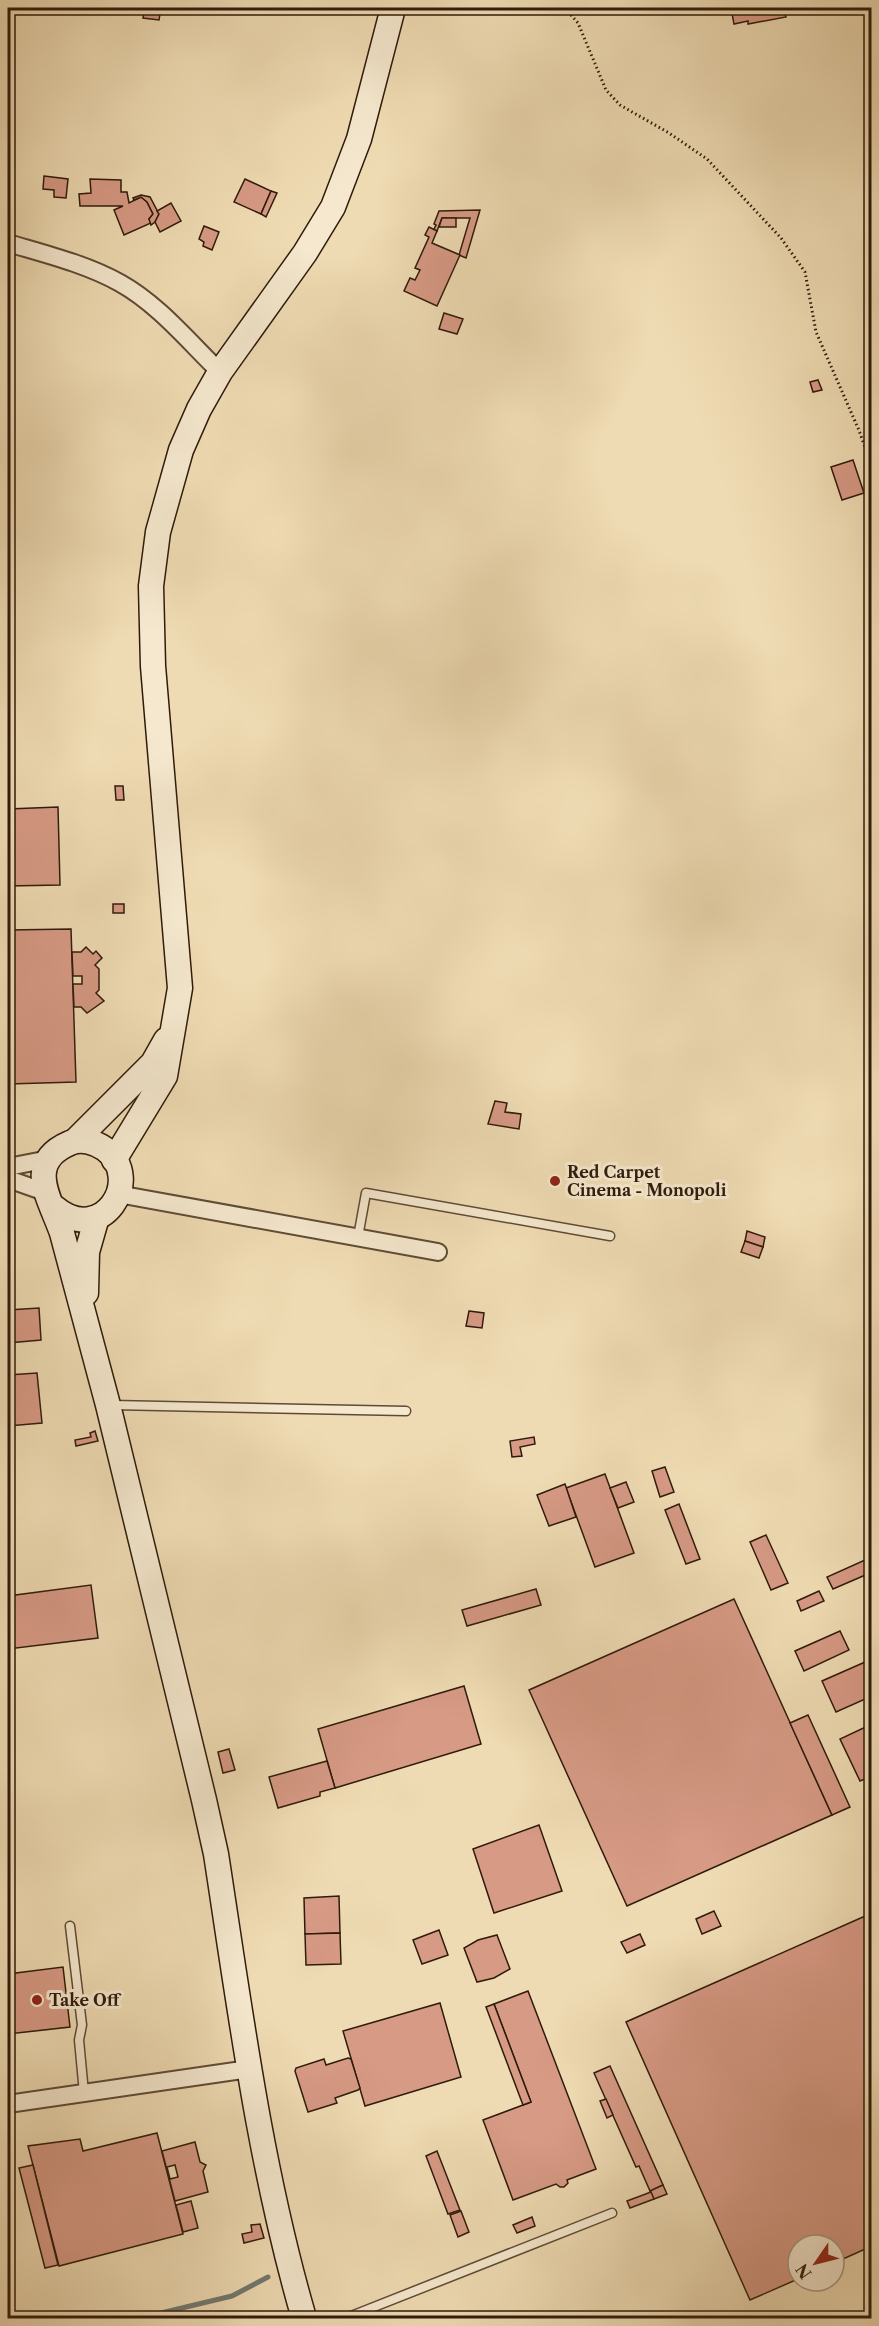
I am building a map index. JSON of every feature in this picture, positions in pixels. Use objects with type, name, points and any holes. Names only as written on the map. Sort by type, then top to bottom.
[{"type":"street","points":[[114,1161],[165,1076],[180,988],[153,666],[151,586],[158,532],[181,450],[199,409],[220,372],[305,253],[333,207],[359,140],[393,8]]},
{"type":"street","points":[[8,243],[80,265],[122,283],[155,309],[220,372]]},
{"type":"street","points":[[172,1030],[153,1063],[76,1140],[56,1151],[49,1159],[44,1175],[49,1200],[85,1316],[108,1405],[213,1843],[269,2182],[286,2257],[304,2319]]},
{"type":"street","points":[[8,1179],[49,1200],[64,1216],[76,1220],[97,1217],[110,1208],[118,1194],[120,1180],[114,1161],[102,1147],[76,1140]]},
{"type":"street","points":[[8,1167],[49,1159]]},
{"type":"street","points":[[118,1194],[438,1252]]},
{"type":"street","points":[[85,1316],[87,1252],[97,1217]]},
{"type":"street","points":[[8,2104],[249,2069]]},
{"type":"lane","points":[[357,1237],[366,1193],[610,1236]]},
{"type":"lane","points":[[108,1405],[406,1411]]},
{"type":"lane","points":[[70,1926],[82,2025],[79,2040],[84,2093]]},
{"type":"lane","points":[[346,2319],[612,2213]]},
{"type":"path","points":[[565,8],[578,23],[606,90],[620,105],[669,133],[707,159],[781,238],[805,272],[816,332],[872,466]]},
{"type":"path","points":[[872,107],[867,122],[872,133]]},
{"type":"building","points":[[145,8],[161,8],[159,20],[143,18]]},
{"type":"building","points":[[731,8],[784,8],[786,17],[748,24],[748,21],[734,24]]},
{"type":"building","points":[[44,176],[68,179],[66,198],[54,197],[54,190],[43,189]]},
{"type":"building","points":[[90,179],[121,180],[121,192],[127,192],[129,203],[141,197],[147,202],[153,214],[149,219],[151,223],[124,235],[114,210],[123,206],[80,206],[79,194],[91,193]]},
{"type":"building","points":[[245,179],[271,191],[261,214],[234,202]]},
{"type":"building","points":[[271,191],[277,193],[266,217],[261,214]]},
{"type":"building","points":[[141,195],[150,197],[159,214],[151,225],[149,219],[153,214],[147,202],[141,197],[134,200],[133,198]]},
{"type":"building","points":[[171,203],[181,221],[160,232],[155,222],[159,214],[157,211]]},
{"type":"building","points":[[480,210],[466,258],[459,255],[470,218],[442,218],[437,231],[434,229],[436,225],[434,224],[439,211]]},
{"type":"building","points":[[442,218],[456,218],[456,227],[439,227]]},
{"type":"building","points":[[204,226],[219,232],[212,250],[203,246],[204,242],[199,239]]},
{"type":"building","points":[[429,227],[437,231],[432,243],[460,255],[437,306],[404,291],[410,278],[415,280],[420,270],[415,268],[429,237],[425,235]]},
{"type":"building","points":[[444,313],[463,319],[457,334],[439,329]]},
{"type":"building","points":[[818,380],[822,390],[813,392],[810,382]]},
{"type":"building","points":[[853,460],[864,493],[842,500],[831,467]]},
{"type":"building","points":[[115,786],[123,786],[124,800],[116,800]]},
{"type":"building","points":[[58,807],[60,885],[8,886],[8,809]]},
{"type":"building","points":[[113,904],[124,904],[124,913],[113,913]]},
{"type":"building","points":[[71,929],[76,1082],[8,1084],[8,930]]},
{"type":"building","points":[[86,947],[93,954],[96,951],[102,958],[95,965],[99,969],[99,990],[96,993],[104,1001],[87,1013],[81,1007],[74,1007],[73,984],[82,984],[82,976],[73,976],[72,952],[81,952]]},
{"type":"building","points":[[495,1101],[507,1103],[505,1112],[521,1114],[519,1129],[488,1124]]},
{"type":"building","points":[[747,1231],[765,1237],[763,1247],[745,1241]]},
{"type":"building","points":[[745,1241],[763,1247],[759,1258],[741,1252]]},
{"type":"building","points":[[39,1308],[41,1340],[8,1343],[8,1310]]},
{"type":"building","points":[[469,1311],[484,1313],[482,1328],[466,1326]]},
{"type":"building","points":[[8,1343],[11,1375],[8,1375]]},
{"type":"building","points":[[37,1373],[42,1423],[8,1426],[8,1375]]},
{"type":"building","points":[[95,1431],[98,1441],[76,1446],[75,1440],[91,1437],[90,1433]]},
{"type":"building","points":[[534,1437],[535,1444],[520,1447],[522,1456],[512,1457],[510,1441]]},
{"type":"building","points":[[665,1467],[674,1492],[660,1497],[652,1471]]},
{"type":"building","points":[[605,1474],[634,1553],[595,1567],[566,1488]]},
{"type":"building","points":[[626,1482],[634,1502],[618,1508],[610,1488]]},
{"type":"building","points":[[565,1484],[576,1517],[549,1526],[537,1495]]},
{"type":"building","points":[[679,1504],[700,1559],[686,1564],[665,1510]]},
{"type":"building","points":[[766,1535],[788,1583],[771,1590],[750,1542]]},
{"type":"building","points":[[865,1560],[870,1573],[833,1589],[827,1577]]},
{"type":"building","points":[[91,1585],[98,1638],[8,1649],[8,1596]]},
{"type":"building","points":[[536,1589],[541,1605],[467,1626],[462,1610]]},
{"type":"building","points":[[819,1591],[824,1601],[801,1611],[797,1601]]},
{"type":"building","points":[[734,1599],[832,1815],[627,1906],[529,1690]]},
{"type":"building","points":[[840,1631],[849,1650],[804,1671],[795,1651]]},
{"type":"building","points":[[872,1659],[872,1696],[836,1712],[822,1681]]},
{"type":"building","points":[[464,1686],[481,1744],[335,1788],[318,1729]]},
{"type":"building","points":[[808,1715],[850,1807],[832,1815],[790,1723]]},
{"type":"building","points":[[872,1724],[872,1776],[860,1781],[840,1739]]},
{"type":"building","points":[[229,1749],[235,1770],[223,1773],[218,1752]]},
{"type":"building","points":[[327,1761],[335,1788],[320,1792],[320,1796],[278,1808],[269,1777]]},
{"type":"building","points":[[539,1825],[562,1891],[494,1913],[473,1849]]},
{"type":"building","points":[[339,1896],[340,1933],[305,1934],[304,1898]]},
{"type":"building","points":[[714,1911],[721,1926],[702,1934],[696,1919]]},
{"type":"building","points":[[872,1913],[872,2246],[846,2258],[846,2233],[786,2233],[786,2284],[750,2300],[626,2022]]},
{"type":"building","points":[[439,1930],[448,1955],[422,1964],[413,1940]]},
{"type":"building","points":[[340,1933],[341,1964],[306,1965],[305,1934]]},
{"type":"building","points":[[640,1934],[645,1945],[627,1953],[621,1942]]},
{"type":"building","points":[[497,1935],[510,1969],[494,1978],[477,1982],[464,1948],[478,1940]]},
{"type":"building","name":"Take Off","points":[[63,1967],[70,2027],[8,2034],[8,1974]]},
{"type":"building","points":[[528,1991],[596,2169],[567,2180],[568,2183],[564,2187],[556,2184],[513,2200],[483,2120],[531,2102],[494,2004]]},
{"type":"building","points":[[440,2003],[461,2077],[365,2106],[343,2031]]},
{"type":"building","points":[[494,2004],[531,2102],[523,2105],[486,2007]]},
{"type":"building","points":[[324,2059],[326,2065],[351,2059],[360,2088],[335,2098],[337,2103],[308,2112],[296,2068]]},
{"type":"building","points":[[610,2066],[663,2185],[650,2191],[639,2166],[636,2167],[594,2073]]},
{"type":"building","points":[[606,2099],[613,2115],[607,2118],[600,2101]]},
{"type":"building","points":[[157,2133],[183,2234],[59,2266],[28,2146],[80,2139],[83,2151]]},
{"type":"building","points":[[195,2142],[200,2162],[206,2165],[203,2171],[208,2192],[175,2201],[162,2151]],"holes":[[[175,2165],[178,2177],[170,2179],[167,2167]]]},
{"type":"building","points":[[437,2151],[460,2210],[448,2214],[426,2156]]},
{"type":"building","points":[[33,2165],[58,2265],[45,2268],[19,2168]]},
{"type":"building","points":[[663,2185],[667,2194],[654,2199],[650,2191]]},
{"type":"building","points":[[651,2192],[654,2199],[630,2208],[627,2201]]},
{"type":"building","points":[[191,2201],[198,2228],[183,2232],[176,2205]]},
{"type":"building","points":[[461,2211],[469,2232],[458,2237],[450,2215]]},
{"type":"building","points":[[532,2217],[535,2226],[517,2233],[513,2225]]},
{"type":"building","points":[[260,2224],[264,2238],[244,2243],[242,2234],[252,2232],[251,2225]]},
{"type":"waterway","points":[[140,2318],[232,2296],[268,2277]]},
{"type":"place","name":"Red Carpet Cinema - Monopoli","points":[[555,1181]]},
{"type":"place","name":"Take Off","points":[[37,2000]]}]
